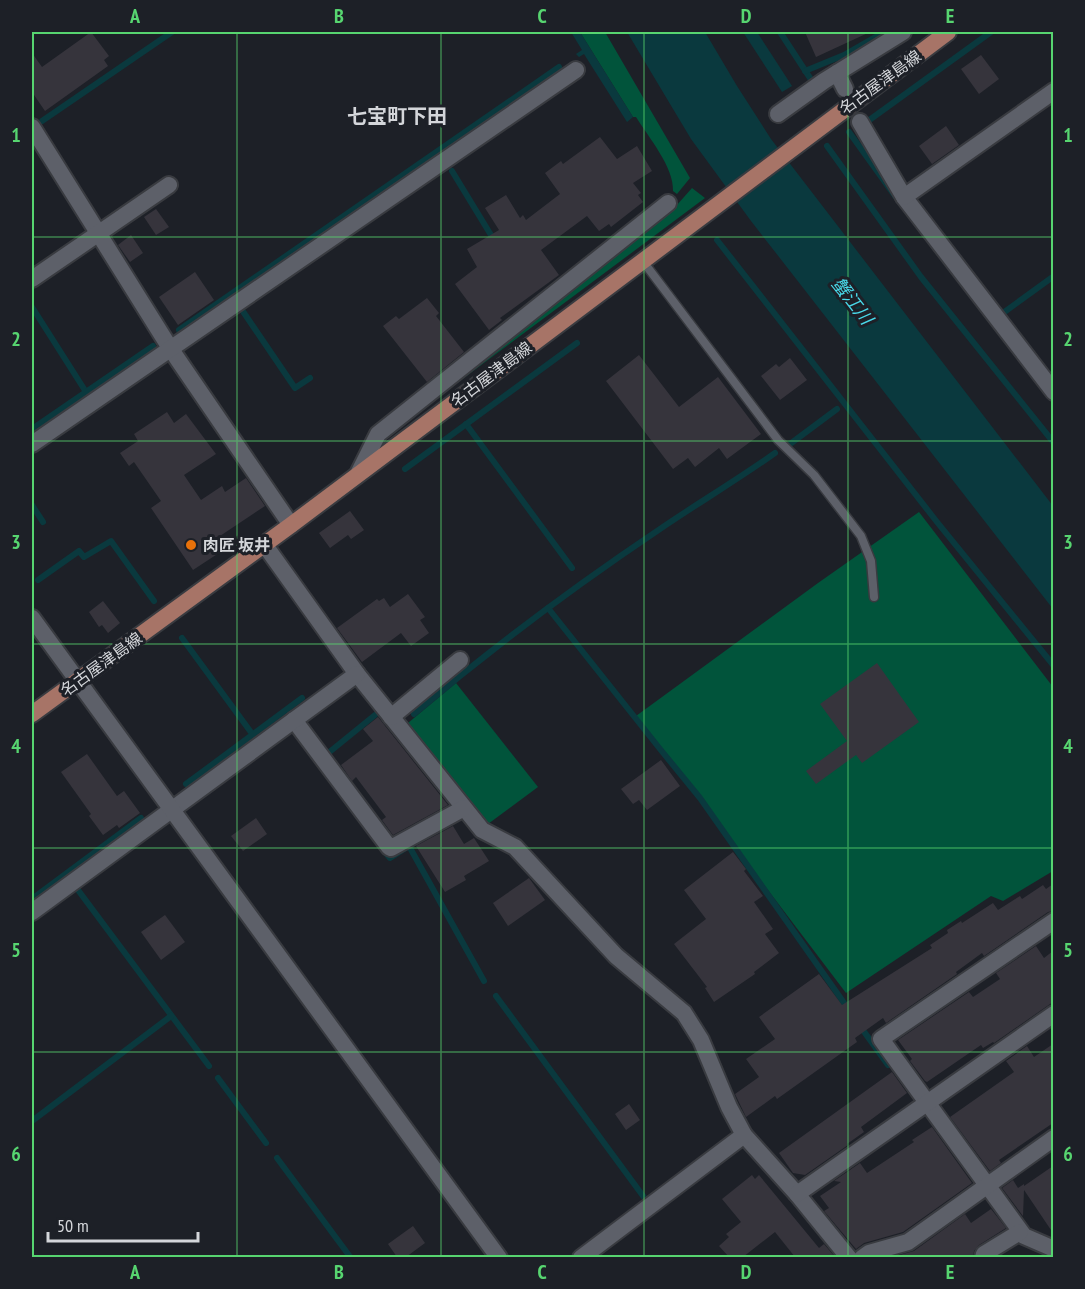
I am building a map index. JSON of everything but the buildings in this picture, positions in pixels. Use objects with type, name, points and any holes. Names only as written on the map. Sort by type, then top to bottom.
[{"type":"main road","name":"名古屋津島線","points":[[32,714],[291,525],[948,32]]},
{"type":"street","points":[[778,114],[837,72],[903,32]]},
{"type":"street","points":[[32,444],[576,70]]},
{"type":"street","points":[[837,72],[845,89]]},
{"type":"street","points":[[904,197],[1053,91]]},
{"type":"street","points":[[860,122],[904,197],[1053,392]]},
{"type":"street","points":[[32,127],[170,348],[291,525]]},
{"type":"street","points":[[32,279],[169,185]]},
{"type":"street","points":[[359,472],[378,434],[668,203]]},
{"type":"street","points":[[264,544],[357,674],[482,830],[515,847],[616,956],[684,1013],[701,1040],[729,1107],[744,1135],[849,1257]]},
{"type":"street","points":[[32,618],[499,1257]]},
{"type":"street","points":[[391,717],[460,660]]},
{"type":"street","points":[[32,912],[357,674]]},
{"type":"street","points":[[294,720],[389,847],[392,848],[464,808]]},
{"type":"street","points":[[1053,921],[881,1039],[1020,1232],[1053,1249]]},
{"type":"street","points":[[797,1194],[1053,1014]]},
{"type":"street","points":[[581,1257],[744,1135]]},
{"type":"street","points":[[862,1257],[908,1242],[1053,1138]]},
{"type":"street","points":[[982,1257],[1020,1232]]},
{"type":"lane","points":[[642,261],[778,440],[814,475],[861,536],[871,561],[874,597]]},
{"type":"green space","points":[[580,32],[605,32],[690,178],[677,194],[673,191],[669,172],[660,153],[636,117],[633,117]]},
{"type":"green space","points":[[692,188],[705,198],[397,428],[396,425],[676,206]]},
{"type":"green space","points":[[919,512],[1053,687],[1053,871],[1003,901],[991,896],[846,993],[636,716]]},
{"type":"green space","points":[[456,683],[538,787],[488,824],[408,723]]},
{"type":"water","points":[[571,32],[580,32],[633,117],[627,122],[584,54],[579,57],[576,54],[582,50]]},
{"type":"water","name":"蟹江川","points":[[627,32],[705,32],[771,139],[1053,506],[1053,609],[751,221],[691,139]]},
{"type":"water","points":[[743,32],[757,32],[792,86],[782,92]]},
{"type":"waterway","points":[[42,121],[172,32]]},
{"type":"waterway","points":[[780,32],[812,81]]},
{"type":"waterway","points":[[805,71],[844,55],[884,32]]},
{"type":"waterway","points":[[868,121],[991,32]]},
{"type":"waterway","points":[[179,330],[559,67]]},
{"type":"waterway","points":[[849,132],[895,196]]},
{"type":"waterway","points":[[827,146],[921,277],[1054,443]]},
{"type":"waterway","points":[[452,171],[494,240]]},
{"type":"waterway","points":[[717,240],[937,522],[1054,666]]},
{"type":"waterway","points":[[1003,313],[1054,276]]},
{"type":"waterway","points":[[32,307],[86,392]]},
{"type":"waterway","points":[[242,310],[295,388],[310,378]]},
{"type":"waterway","points":[[405,469],[577,343]]},
{"type":"waterway","points":[[32,429],[153,346]]},
{"type":"waterway","points":[[790,444],[837,409]]},
{"type":"waterway","points":[[466,424],[572,568]]},
{"type":"waterway","points":[[414,714],[473,665],[565,595],[775,453]]},
{"type":"waterway","points":[[32,505],[43,522]]},
{"type":"waterway","points":[[38,580],[79,551],[84,557],[111,541],[154,601]]},
{"type":"waterway","points":[[548,608],[700,798],[849,1010]]},
{"type":"waterway","points":[[182,638],[253,735]]},
{"type":"waterway","points":[[186,784],[302,698]]},
{"type":"waterway","points":[[327,754],[375,715]]},
{"type":"waterway","points":[[32,899],[141,818]]},
{"type":"waterway","points":[[384,851],[390,858],[409,846],[484,981]]},
{"type":"waterway","points":[[78,890],[209,1066]]},
{"type":"waterway","points":[[496,996],[646,1200]]},
{"type":"waterway","points":[[32,1121],[171,1016]]},
{"type":"waterway","points":[[860,1026],[888,1065]]},
{"type":"waterway","points":[[218,1078],[266,1143]]},
{"type":"waterway","points":[[277,1158],[351,1258]]},
{"type":"place","name":"肉匠 坂井","points":[[191,545]]},
{"type":"district","name":"七宝町下田","points":[[397,116]]}]
